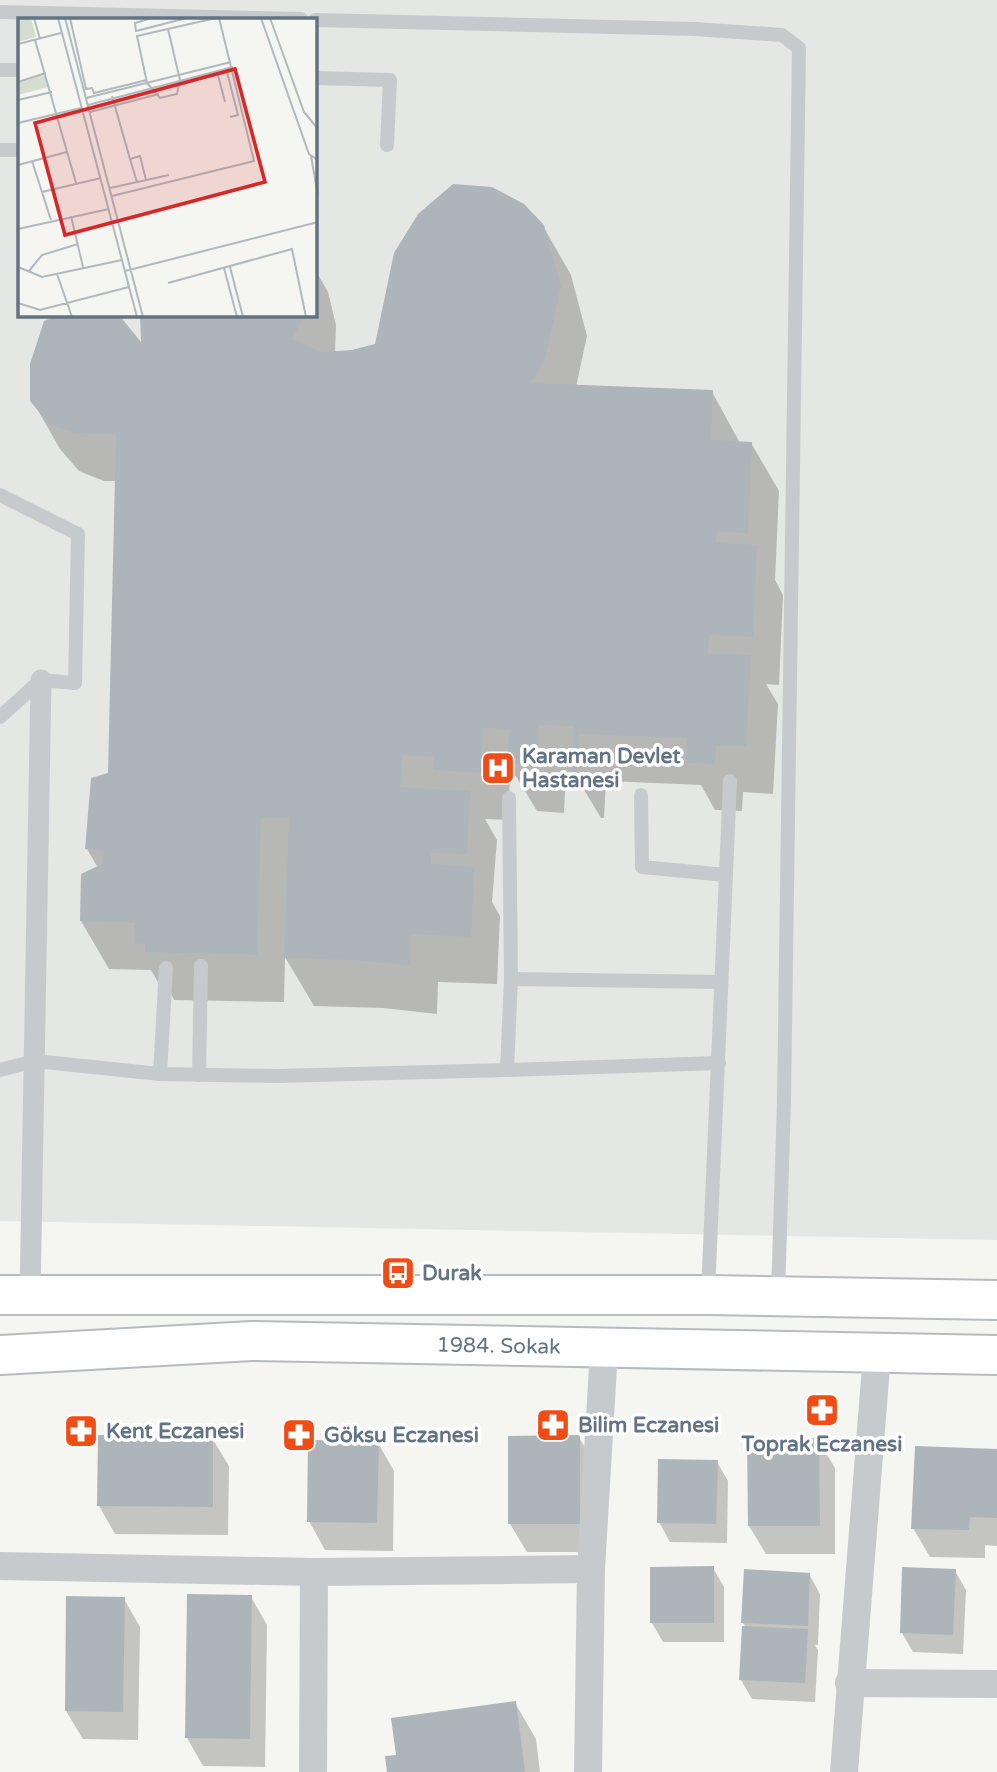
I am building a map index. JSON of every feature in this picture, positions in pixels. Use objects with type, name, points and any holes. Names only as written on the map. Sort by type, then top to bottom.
[{"type":"main road","points":[[15,1296],[708,1295],[997,1300]]},
{"type":"main road","name":"1984. Sokak","points":[[0,1355],[252,1341],[604,1350],[997,1355]]},
{"type":"street","points":[[15,1296],[34,1061],[41,680]]},
{"type":"street","points":[[588,1772],[591,1569],[604,1350]]},
{"type":"street","points":[[844,1772],[877,1354]]},
{"type":"street","points":[[0,1566],[314,1572],[591,1569]]},
{"type":"street","points":[[313,1772],[314,1572]]},
{"type":"street","points":[[849,1683],[997,1684]]},
{"type":"lane","points":[[0,12],[258,18]]},
{"type":"lane","points":[[317,20],[695,29],[782,35],[799,48],[778,1297]]},
{"type":"lane","points":[[0,70],[18,70]]},
{"type":"lane","points":[[317,78],[390,80],[387,145]]},
{"type":"lane","points":[[0,150],[18,150]]},
{"type":"lane","points":[[0,495],[78,534],[75,683],[41,680],[0,716]]},
{"type":"lane","points":[[708,1295],[730,781]]},
{"type":"lane","points":[[641,795],[642,867],[726,875]]},
{"type":"lane","points":[[507,1070],[511,979],[509,798]]},
{"type":"lane","points":[[199,1075],[201,966]]},
{"type":"lane","points":[[160,1074],[166,968]]},
{"type":"lane","points":[[511,979],[721,982]]},
{"type":"lane","points":[[0,1070],[34,1061],[160,1074],[199,1075],[507,1070],[719,1063]]},
{"type":"shaded area","name":"Karaman Devlet Hastanesi","points":[[0,0],[997,0],[997,1240],[0,1221]]},
{"type":"building","name":"Karaman Devlet Hastanesi","points":[[453,184],[492,187],[524,204],[544,225],[561,286],[545,359],[531,383],[713,390],[711,440],[752,442],[748,533],[717,532],[716,543],[757,545],[753,637],[709,635],[708,653],[751,655],[746,746],[716,745],[715,764],[686,763],[687,738],[579,734],[577,771],[571,771],[574,726],[539,725],[537,765],[507,763],[509,729],[483,728],[481,773],[433,770],[434,757],[402,755],[400,787],[470,791],[467,854],[431,853],[431,864],[474,867],[471,937],[411,934],[410,966],[354,960],[284,958],[289,818],[261,818],[257,955],[145,952],[145,944],[134,943],[135,923],[80,921],[81,874],[102,864],[104,851],[85,849],[91,778],[108,773],[116,434],[75,433],[49,424],[30,401],[30,364],[44,321],[54,317],[121,317],[141,342],[140,317],[304,317],[292,339],[322,352],[352,350],[375,344],[394,253],[418,214]]},
{"type":"building","points":[[98,1435],[213,1436],[213,1507],[97,1506]]},
{"type":"building","points":[[580,1435],[580,1524],[508,1524],[508,1436]]},
{"type":"building","points":[[747,1438],[819,1438],[820,1526],[748,1526]]},
{"type":"building","points":[[308,1440],[379,1441],[377,1523],[307,1522]]},
{"type":"building","points":[[915,1446],[997,1449],[997,1518],[970,1517],[969,1530],[911,1529]]},
{"type":"building","points":[[658,1459],[718,1460],[716,1524],[657,1523]]},
{"type":"building","points":[[714,1566],[714,1623],[650,1623],[650,1567]]},
{"type":"building","points":[[902,1567],[956,1569],[953,1635],[900,1633]]},
{"type":"building","points":[[744,1569],[810,1573],[808,1626],[741,1623]]},
{"type":"building","points":[[187,1594],[252,1595],[250,1739],[185,1738]]},
{"type":"building","points":[[66,1596],[125,1597],[123,1712],[65,1711]]},
{"type":"building","points":[[742,1626],[808,1629],[805,1683],[739,1680]]},
{"type":"building","points":[[516,1701],[525,1772],[387,1772],[385,1756],[396,1755],[391,1718]]},
{"type":"place","name":"Karaman Devlet Hastanesi","points":[[498,768]]},
{"type":"place","name":"Durak","points":[[398,1273]]},
{"type":"place","name":"Toprak Eczanesi","points":[[822,1410]]},
{"type":"place","name":"Bilim Eczanesi","points":[[553,1425]]},
{"type":"place","name":"Kent Eczanesi","points":[[81,1431]]},
{"type":"place","name":"Göksu Eczanesi","points":[[299,1435]]}]
